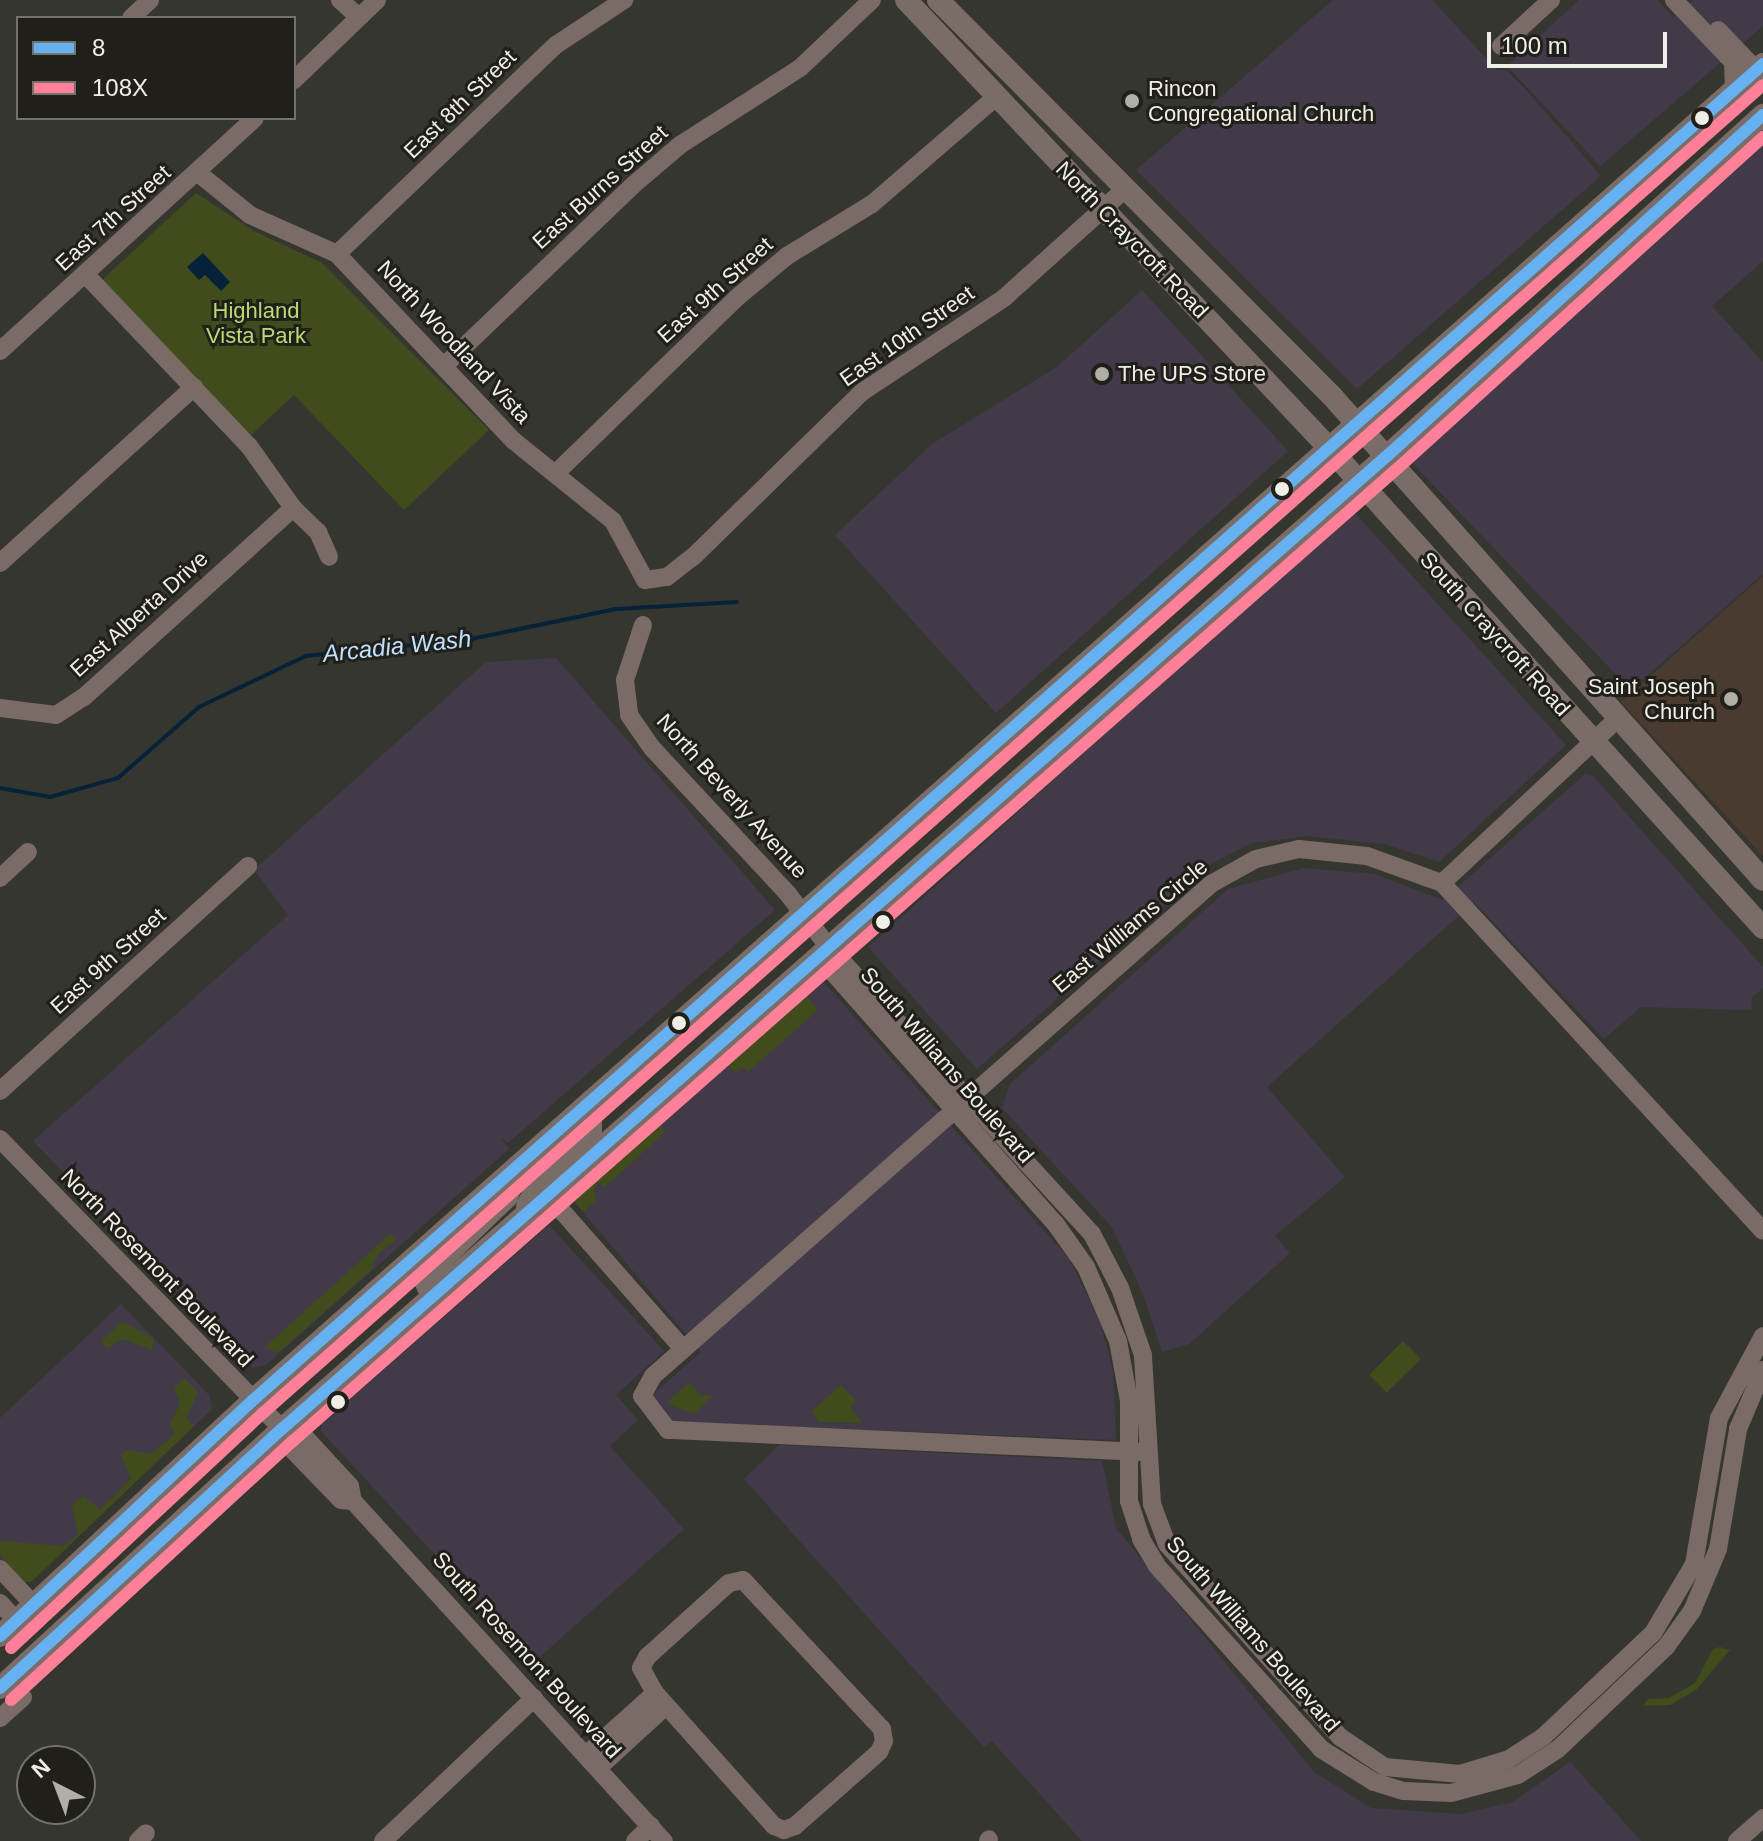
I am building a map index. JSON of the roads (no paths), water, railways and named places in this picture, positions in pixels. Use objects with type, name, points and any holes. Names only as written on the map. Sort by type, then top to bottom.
[{"type":"main road","name":"North Craycroft Road","points":[[906,0],[1358,480]]},
{"type":"main road","name":"North Craycroft Road","points":[[938,0],[1387,456]]},
{"type":"main road","points":[[8,1628],[252,1401],[1734,90],[1761,70]]},
{"type":"main road","points":[[0,1688],[282,1429],[827,945],[1387,456],[1763,115]]},
{"type":"main road","name":"South Craycroft Road","points":[[1387,456],[1616,720],[1763,880]]},
{"type":"main road","name":"South Craycroft Road","points":[[1358,480],[1763,928]]},
{"type":"main road","points":[[1715,876],[1743,887],[1763,909]]},
{"type":"main road","points":[[521,1218],[543,1175],[591,1130],[591,1101]]},
{"type":"main road","points":[[432,1296],[425,1281],[428,1273],[507,1197],[518,1166]]},
{"type":"street","points":[[133,16],[150,0]]},
{"type":"street","points":[[340,0],[359,17]]},
{"type":"street","points":[[296,78],[377,0]]},
{"type":"street","name":"East 8th Street","points":[[337,254],[556,45],[624,0]]},
{"type":"street","name":"East Burns Street","points":[[445,365],[632,186],[680,145],[800,68],[872,0]]},
{"type":"street","points":[[1501,46],[1551,0]]},
{"type":"street","points":[[1674,0],[1761,70]]},
{"type":"street","points":[[1689,0],[1733,62],[1734,90]]},
{"type":"street","name":"East 9th Street","points":[[555,474],[740,295],[787,256],[872,204],[995,98]]},
{"type":"street","name":"East 7th Street","points":[[0,351],[253,120]]},
{"type":"street","name":"North Woodland Vista","points":[[198,173],[250,215],[337,254],[514,441],[613,521],[645,580]]},
{"type":"street","name":"East 10th Street","points":[[645,580],[667,577],[693,557],[862,392],[1004,298],[1124,190]]},
{"type":"street","points":[[86,275],[249,446],[293,508],[318,532],[329,557]]},
{"type":"street","points":[[0,563],[194,387]]},
{"type":"street","name":"East Alberta Drive","points":[[0,708],[56,715],[84,697],[293,508]]},
{"type":"street","name":"North Beverly Avenue","points":[[643,625],[625,680],[629,715],[652,748],[802,913],[827,945]]},
{"type":"street","points":[[1442,883],[1616,720]]},
{"type":"street","name":"East Williams Circle","points":[[1149,1452],[668,1430],[642,1396],[647,1382],[683,1349],[1211,884],[1256,859],[1299,849],[1367,856],[1442,883],[1763,1231]]},
{"type":"street","points":[[0,878],[28,852]]},
{"type":"street","name":"East 9th Street","points":[[0,1091],[248,866]]},
{"type":"street","name":"South Williams Boulevard","points":[[827,945],[1081,1218],[1119,1286],[1143,1355],[1152,1504],[1167,1544],[1340,1737],[1385,1767],[1460,1774],[1509,1759],[1543,1737],[1662,1622],[1697,1552],[1719,1418],[1763,1336]]},
{"type":"street","name":"South Williams Boulevard","points":[[827,945],[829,968],[1070,1242],[1096,1287],[1124,1370],[1129,1452],[1127,1479],[1133,1520],[1157,1566],[1321,1749],[1374,1782],[1409,1791],[1451,1793],[1497,1783],[1541,1761],[1678,1633],[1718,1549],[1735,1440],[1763,1370]]},
{"type":"street","name":"North Rosemont Boulevard","points":[[0,1139],[282,1429]]},
{"type":"street","points":[[547,1194],[683,1349]]},
{"type":"street","name":"South Rosemont Boulevard","points":[[282,1429],[304,1436],[350,1486],[353,1501],[664,1841]]},
{"type":"street","points":[[0,1569],[34,1605]]},
{"type":"street","points":[[743,1580],[882,1729],[884,1741],[879,1752],[795,1826],[784,1830],[774,1826],[660,1700],[644,1681],[647,1657],[729,1583],[743,1580]]},
{"type":"street","points":[[0,1603],[8,1628]]},
{"type":"street","points":[[0,1718],[23,1697]]},
{"type":"street","points":[[383,1841],[534,1698]]},
{"type":"street","points":[[592,1762],[660,1700]]},
{"type":"street","points":[[635,1841],[651,1826]]},
{"type":"street","points":[[1737,1841],[1760,1827]]},
{"type":"water","points":[[203,253],[230,282],[221,291],[205,275],[199,280],[187,267]]},
{"type":"waterway","name":"Arcadia Wash","points":[[0,788],[50,797],[118,778],[199,707],[306,656],[471,639],[616,609],[737,602]]},
{"type":"place","name":"Rincon Congregational Church","points":[[1132,101]]},
{"type":"place","name":"The UPS Store","points":[[1102,374]]},
{"type":"place","name":"Saint Joseph Church","points":[[1731,699]]},
{"type":"park label","name":"Highland Vista Park","points":[[256,322]]}]
